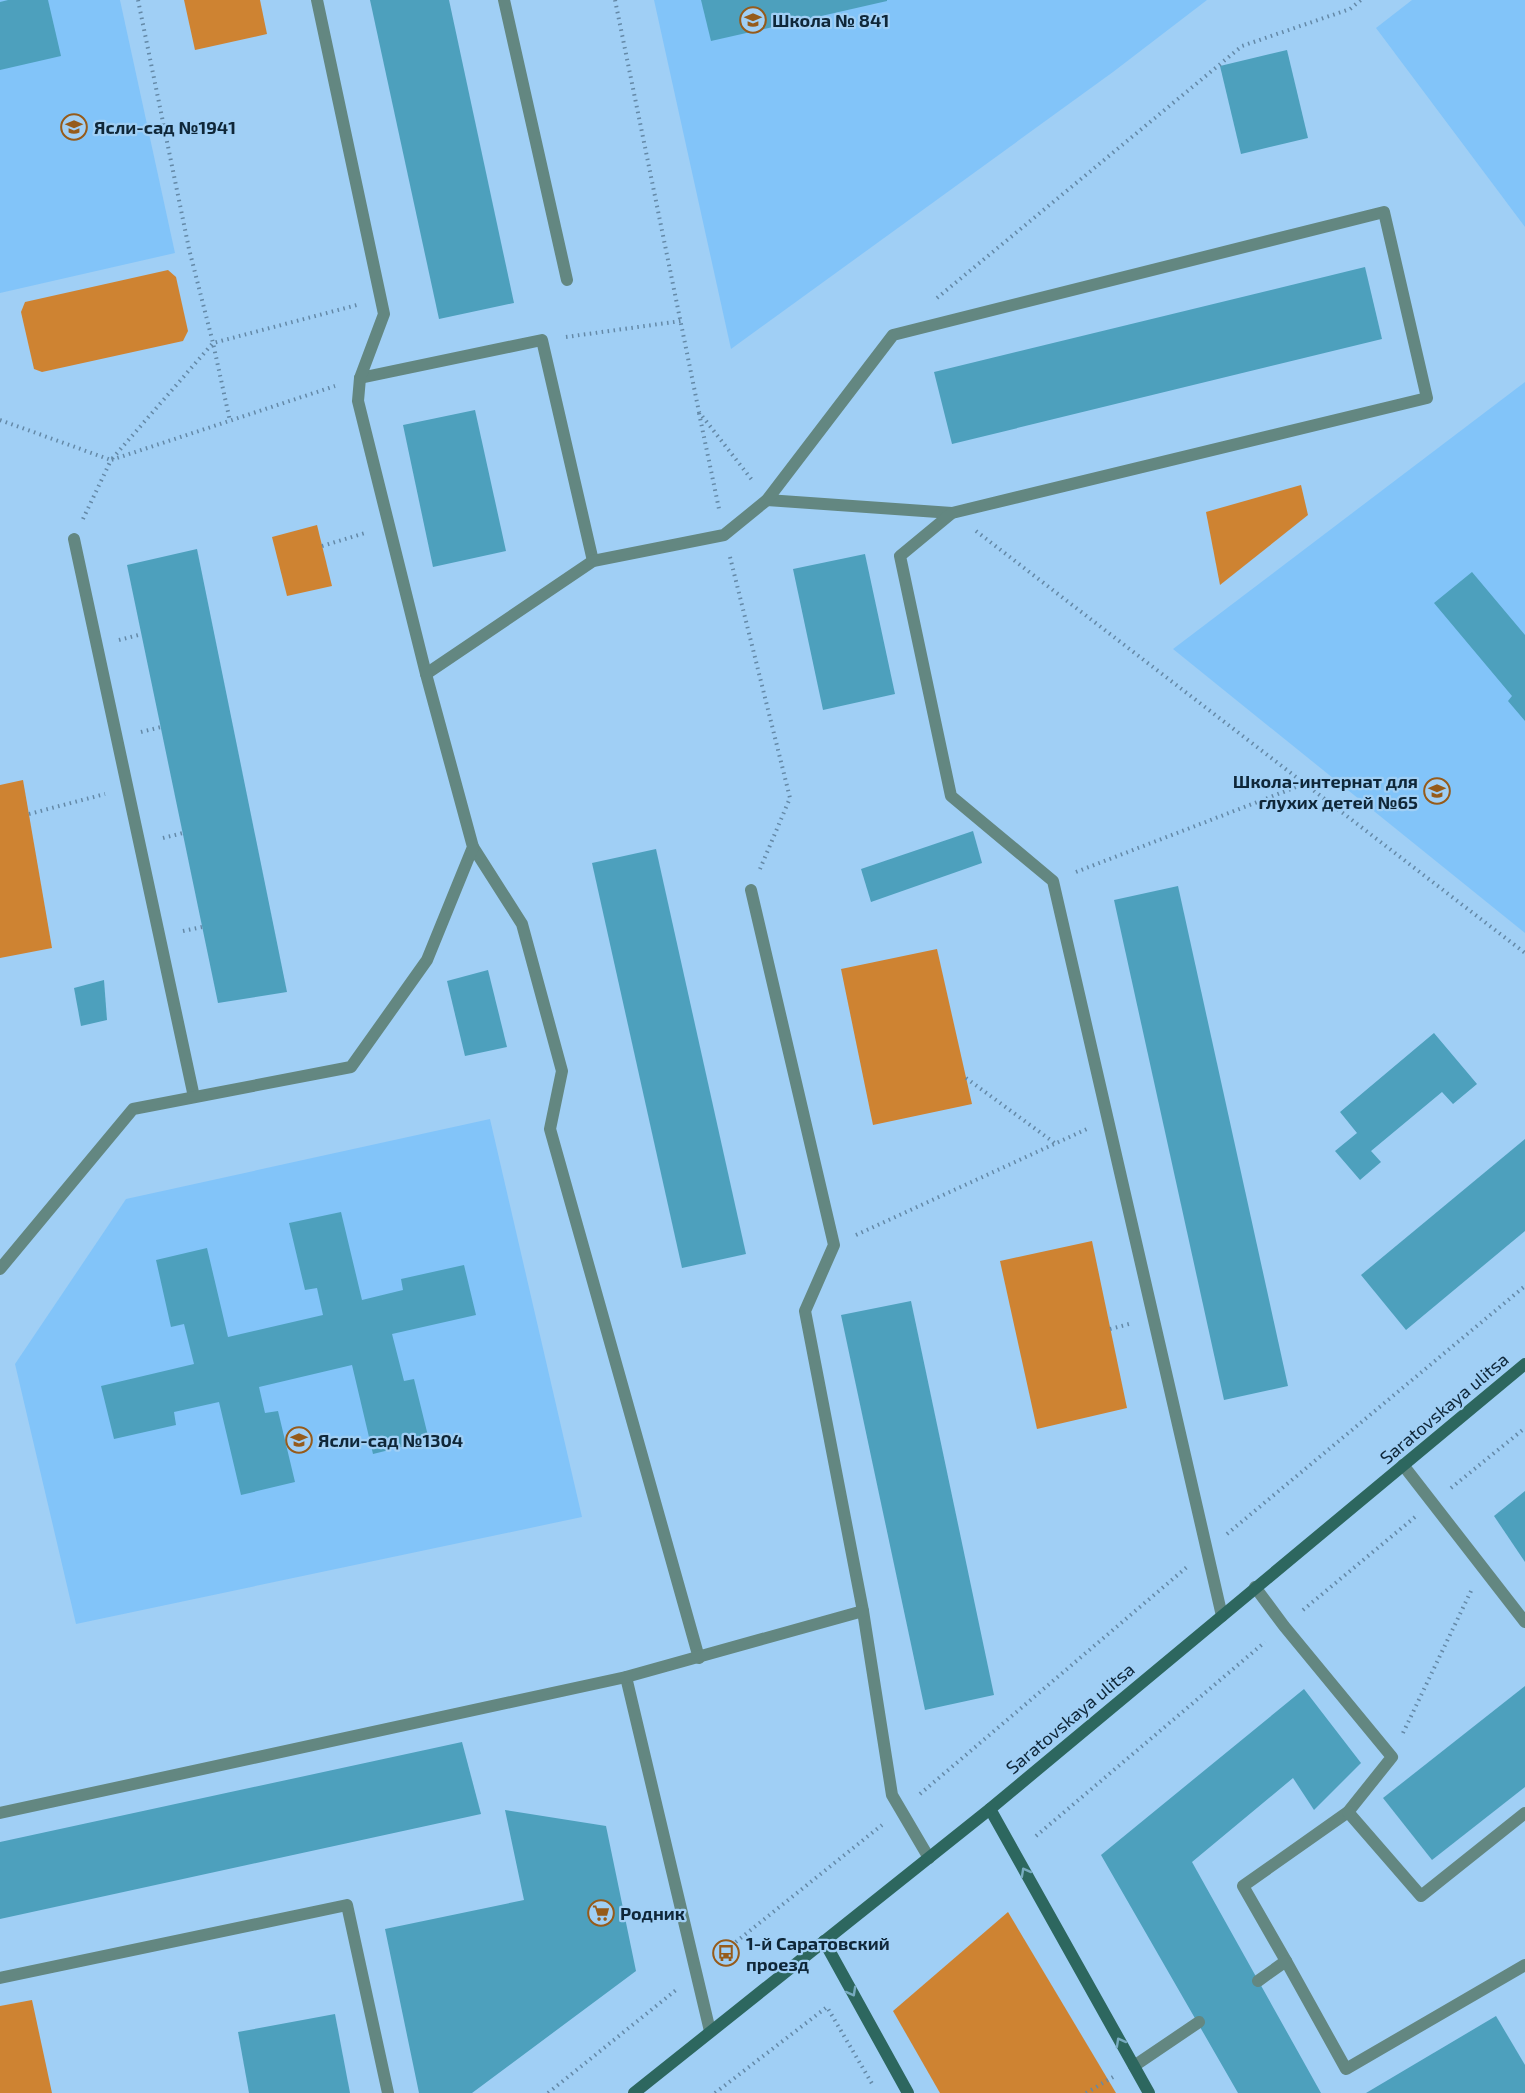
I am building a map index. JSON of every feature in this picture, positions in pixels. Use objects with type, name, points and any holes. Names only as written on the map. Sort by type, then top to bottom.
[{"type":"street","name":"Saratovskaya ulitsa","points":[[634,2093],[990,1809],[1525,1364]]},
{"type":"street","points":[[990,1809],[1149,2093]]},
{"type":"street","points":[[824,1941],[908,2093]]},
{"type":"lane","points":[[317,0],[384,314],[360,378],[358,401],[472,847],[522,924],[562,1071],[550,1129],[699,1658]]},
{"type":"lane","points":[[504,0],[567,280]]},
{"type":"lane","points":[[426,674],[593,561],[724,535],[767,500],[893,334],[1384,212],[1428,398],[952,513],[767,500]]},
{"type":"lane","points":[[360,378],[542,340],[593,561]]},
{"type":"lane","points":[[952,513],[900,556],[951,796],[1053,881],[1222,1616]]},
{"type":"lane","points":[[74,539],[194,1097]]},
{"type":"lane","points":[[0,1269],[133,1109],[351,1067],[427,960],[472,847]]},
{"type":"lane","points":[[751,890],[834,1245],[805,1311],[863,1611],[892,1795],[929,1858]]},
{"type":"lane","points":[[1403,1465],[1525,1622]]},
{"type":"lane","points":[[1255,1587],[1284,1626],[1392,1756],[1348,1812],[1243,1886],[1346,2069],[1525,1965]]},
{"type":"lane","points":[[0,1813],[626,1677],[863,1611]]},
{"type":"lane","points":[[626,1677],[710,2031]]},
{"type":"lane","points":[[1348,1812],[1421,1896],[1525,1813]]},
{"type":"lane","points":[[0,1978],[347,1905],[388,2093]]},
{"type":"lane","points":[[1258,1981],[1286,1961]]},
{"type":"lane","points":[[1134,2066],[1199,2022]]},
{"type":"path","points":[[138,0],[189,249],[230,421]]},
{"type":"path","points":[[615,0],[724,535],[790,798],[751,890]]},
{"type":"path","points":[[930,304],[1242,45],[1350,9],[1361,0]]},
{"type":"path","points":[[74,539],[111,460],[213,343],[381,298]]},
{"type":"path","points":[[542,340],[681,321]]},
{"type":"path","points":[[0,420],[111,460],[360,378]]},
{"type":"path","points":[[699,412],[767,500]]},
{"type":"path","points":[[952,513],[1525,953]]},
{"type":"path","points":[[322,546],[389,525]]},
{"type":"path","points":[[1053,881],[1305,784]]},
{"type":"path","points":[[29,814],[115,791]]},
{"type":"path","points":[[966,1078],[1056,1144]]},
{"type":"path","points":[[834,1245],[1108,1120]]},
{"type":"path","points":[[548,2093],[901,1810],[995,1728],[1525,1286]]},
{"type":"path","points":[[1392,1756],[1482,1569]]},
{"type":"path","points":[[715,2093],[827,2007],[877,2093]]},
{"type":"path","points":[[1086,2093],[1134,2066]]},
{"type":"shaded area","name":"Ясли-сад №1941","points":[[0,0],[120,0],[175,253],[0,293]]},
{"type":"shaded area","points":[[184,0],[260,0],[267,34],[195,50]]},
{"type":"shaded area","points":[[654,0],[1207,0],[1113,72],[731,349]]},
{"type":"shaded area","points":[[1412,0],[1525,0],[1525,227],[1376,28]]},
{"type":"shaded area","points":[[168,270],[176,277],[188,331],[183,341],[42,372],[34,369],[21,312],[25,302]]},
{"type":"shaded area","name":"Школа-интернат для глухих детей №65","points":[[1525,382],[1525,933],[1173,649]]},
{"type":"shaded area","points":[[1301,485],[1308,515],[1220,585],[1206,512]]},
{"type":"shaded area","points":[[317,525],[332,586],[287,596],[272,537]]},
{"type":"shaded area","points":[[23,780],[52,948],[0,958],[0,785]]},
{"type":"shaded area","points":[[937,949],[972,1104],[873,1125],[841,969]]},
{"type":"shaded area","name":"Ясли-сад №1304","points":[[490,1119],[582,1517],[76,1624],[15,1364],[126,1199]]},
{"type":"shaded area","points":[[1092,1241],[1127,1408],[1037,1429],[1000,1261]]},
{"type":"shaded area","points":[[1008,1912],[1116,2093],[940,2093],[893,2011]]},
{"type":"shaded area","points":[[32,2000],[52,2093],[0,2093],[0,2006]]},
{"type":"building","points":[[48,0],[61,56],[0,70],[0,2]]},
{"type":"building","points":[[370,0],[449,0],[514,303],[439,319]]},
{"type":"building","name":"Школа № 841","points":[[701,0],[887,0],[887,1],[711,41]]},
{"type":"building","points":[[1287,50],[1308,138],[1241,154],[1220,66]]},
{"type":"building","points":[[1365,267],[1382,339],[952,444],[934,372]]},
{"type":"building","points":[[475,410],[506,551],[433,567],[403,425]]},
{"type":"building","points":[[197,549],[287,992],[218,1003],[127,565]]},
{"type":"building","points":[[865,554],[895,694],[823,710],[793,569]]},
{"type":"building","points":[[1472,572],[1525,635],[1525,721],[1508,701],[1512,696],[1434,603]]},
{"type":"building","points":[[973,831],[982,863],[871,902],[861,869]]},
{"type":"building","points":[[656,849],[746,1254],[682,1268],[592,863]]},
{"type":"building","points":[[1178,886],[1288,1386],[1224,1400],[1114,900]]},
{"type":"building","points":[[488,970],[507,1047],[465,1056],[447,981]]},
{"type":"building","points":[[104,980],[107,1020],[81,1026],[74,988]]},
{"type":"building","points":[[1434,1033],[1477,1084],[1453,1104],[1442,1092],[1371,1151],[1381,1162],[1360,1180],[1335,1151],[1357,1133],[1340,1112]]},
{"type":"building","points":[[1525,1139],[1525,1231],[1406,1330],[1361,1275]]},
{"type":"building","points":[[341,1212],[362,1300],[403,1290],[401,1279],[464,1265],[476,1315],[392,1334],[404,1381],[414,1379],[429,1440],[373,1454],[352,1365],[259,1387],[265,1413],[278,1411],[295,1482],[241,1495],[219,1402],[174,1412],[176,1425],[114,1439],[101,1386],[194,1364],[184,1324],[171,1327],[156,1260],[207,1248],[228,1337],[323,1315],[317,1288],[305,1290],[289,1223]]},
{"type":"building","points":[[911,1301],[994,1695],[925,1710],[841,1315]]},
{"type":"building","points":[[1525,1491],[1525,1562],[1494,1516]]},
{"type":"building","points":[[1525,1686],[1525,1787],[1432,1860],[1383,1798]]},
{"type":"building","points":[[1304,1689],[1361,1763],[1314,1810],[1293,1778],[1192,1862],[1321,2093],[1238,2093],[1101,1855]]},
{"type":"building","points":[[462,1742],[481,1814],[0,1919],[0,1842]]},
{"type":"building","points":[[505,1810],[606,1826],[636,1971],[472,2093],[419,2093],[385,1929],[524,1900]]},
{"type":"building","points":[[335,2014],[350,2093],[249,2093],[238,2032]]},
{"type":"building","points":[[1496,2016],[1525,2065],[1525,2093],[1366,2093]]},
{"type":"place","name":"Школа № 841","points":[[753,20]]},
{"type":"place","name":"Ясли-сад №1941","points":[[74,127]]},
{"type":"place","name":"Школа-интернат для глухих детей №65","points":[[1437,791]]},
{"type":"place","name":"Ясли-сад №1304","points":[[299,1440]]},
{"type":"place","name":"Родник","points":[[601,1913]]},
{"type":"place","name":"1-й Саратовский проезд","points":[[726,1953]]}]
